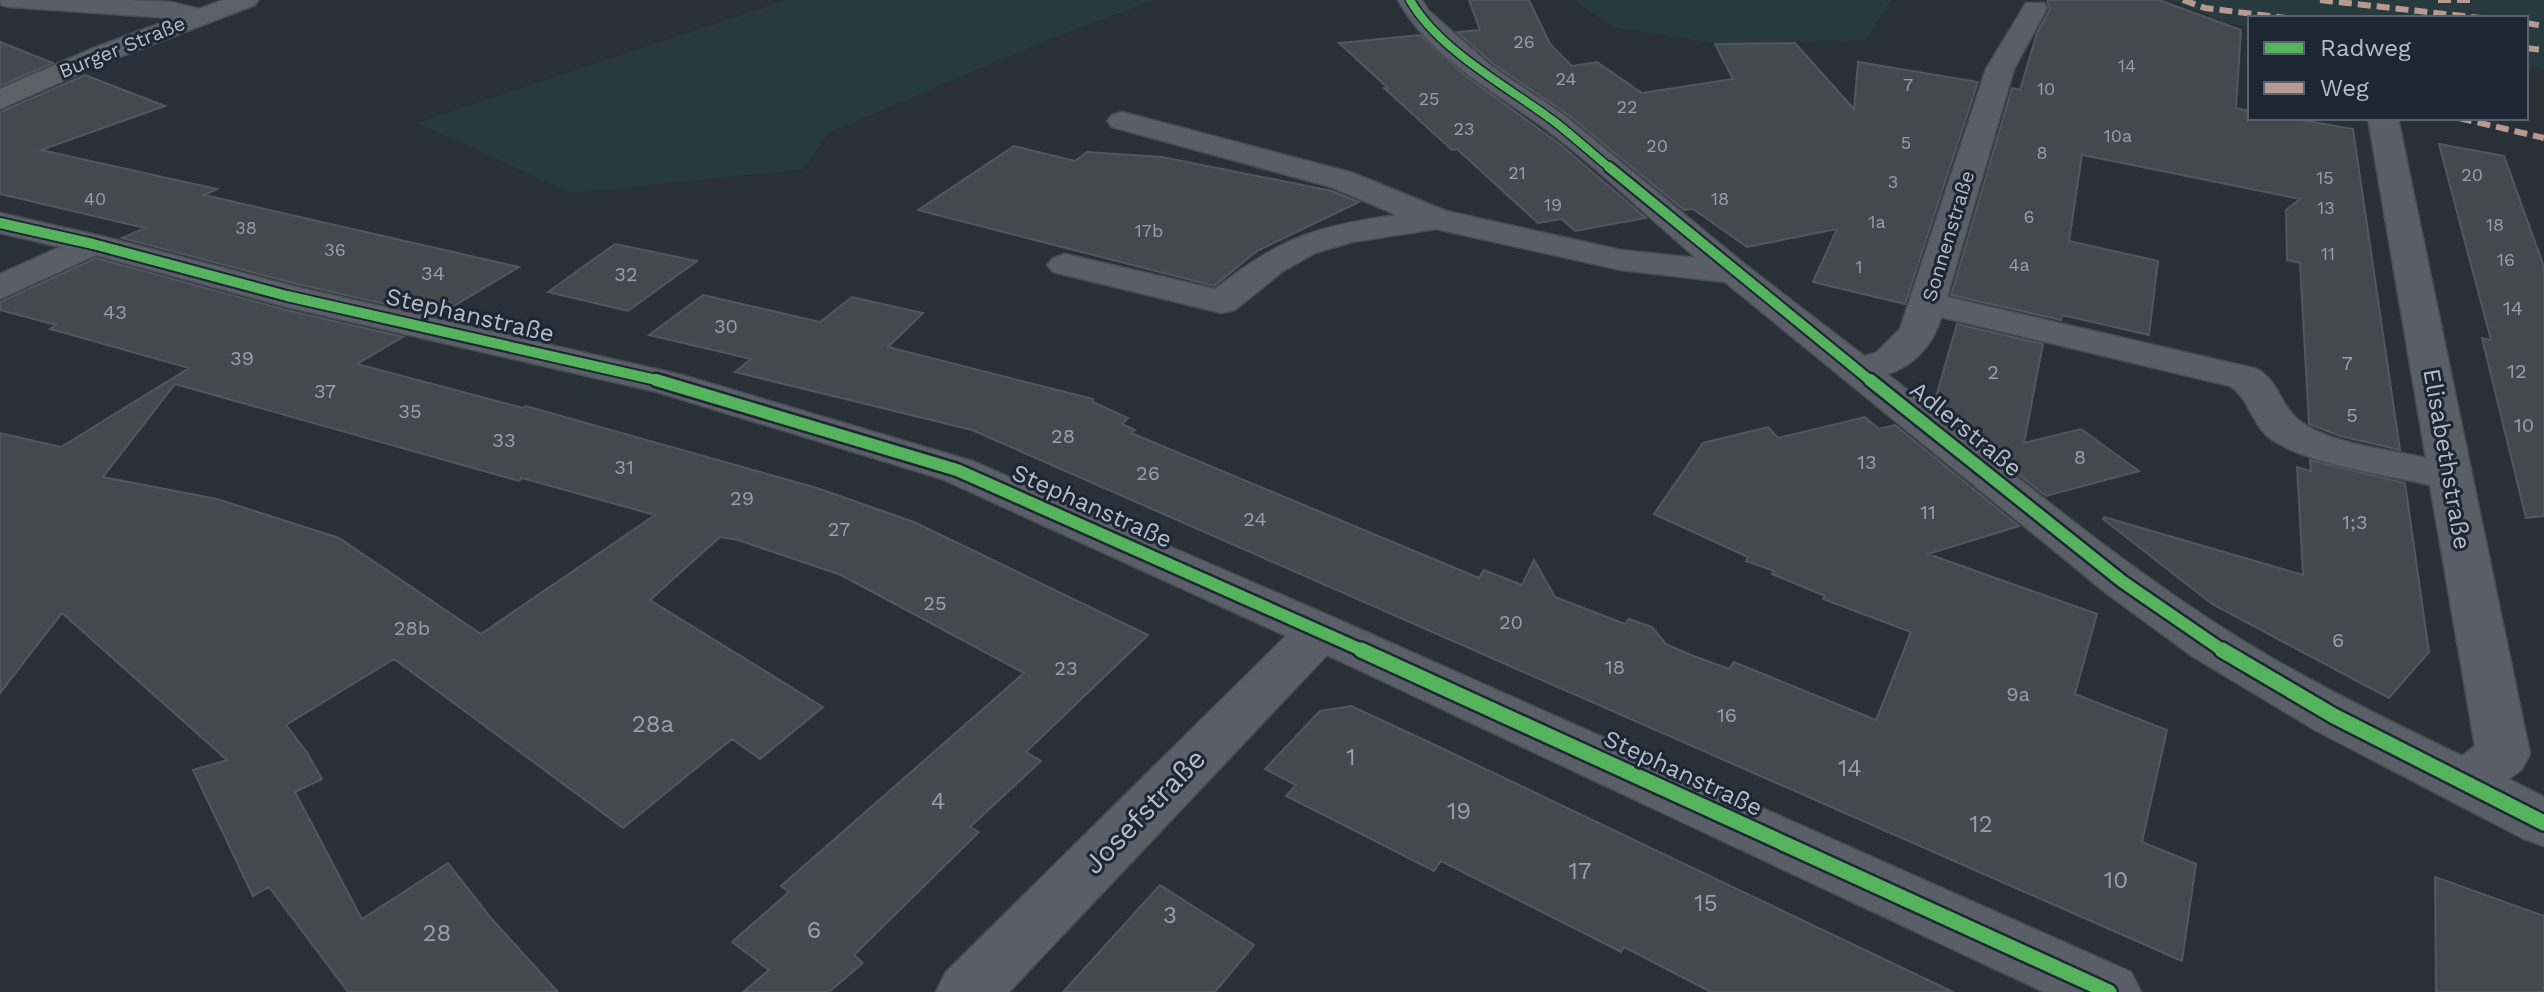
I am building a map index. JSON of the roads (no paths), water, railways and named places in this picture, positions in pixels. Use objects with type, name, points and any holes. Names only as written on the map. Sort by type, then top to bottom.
[{"type":"main road","name":"Burger Straße","points":[[0,100],[74,66],[246,0]]},
{"type":"street","points":[[10,0],[170,10],[200,16]]},
{"type":"street","name":"Adlerstraße","points":[[1410,0],[1418,14],[1481,72],[1555,122],[1735,273],[2123,582],[2210,643],[2334,716],[2544,823]]},
{"type":"street","name":"Sonnenstraße","points":[[1857,370],[1890,361],[1918,333],[2000,69],[2035,8]]},
{"type":"street","name":"Elisabethstraße","points":[[2383,120],[2503,754],[2466,783]]},
{"type":"street","points":[[1122,121],[1342,180],[1436,219],[1621,260],[1735,273]]},
{"type":"street","points":[[1065,265],[1222,302],[1272,262],[1301,247],[1334,236],[1436,219]]},
{"type":"street","name":"Stephanstraße","points":[[0,223],[93,244],[287,296],[668,383],[957,470],[1320,631],[2109,992]]},
{"type":"street","points":[[0,288],[93,244]]},
{"type":"street","points":[[1927,303],[2243,377],[2254,382],[2282,427],[2304,441],[2449,476]]},
{"type":"street","name":"Josefstraße","points":[[968,992],[1320,631]]}]
